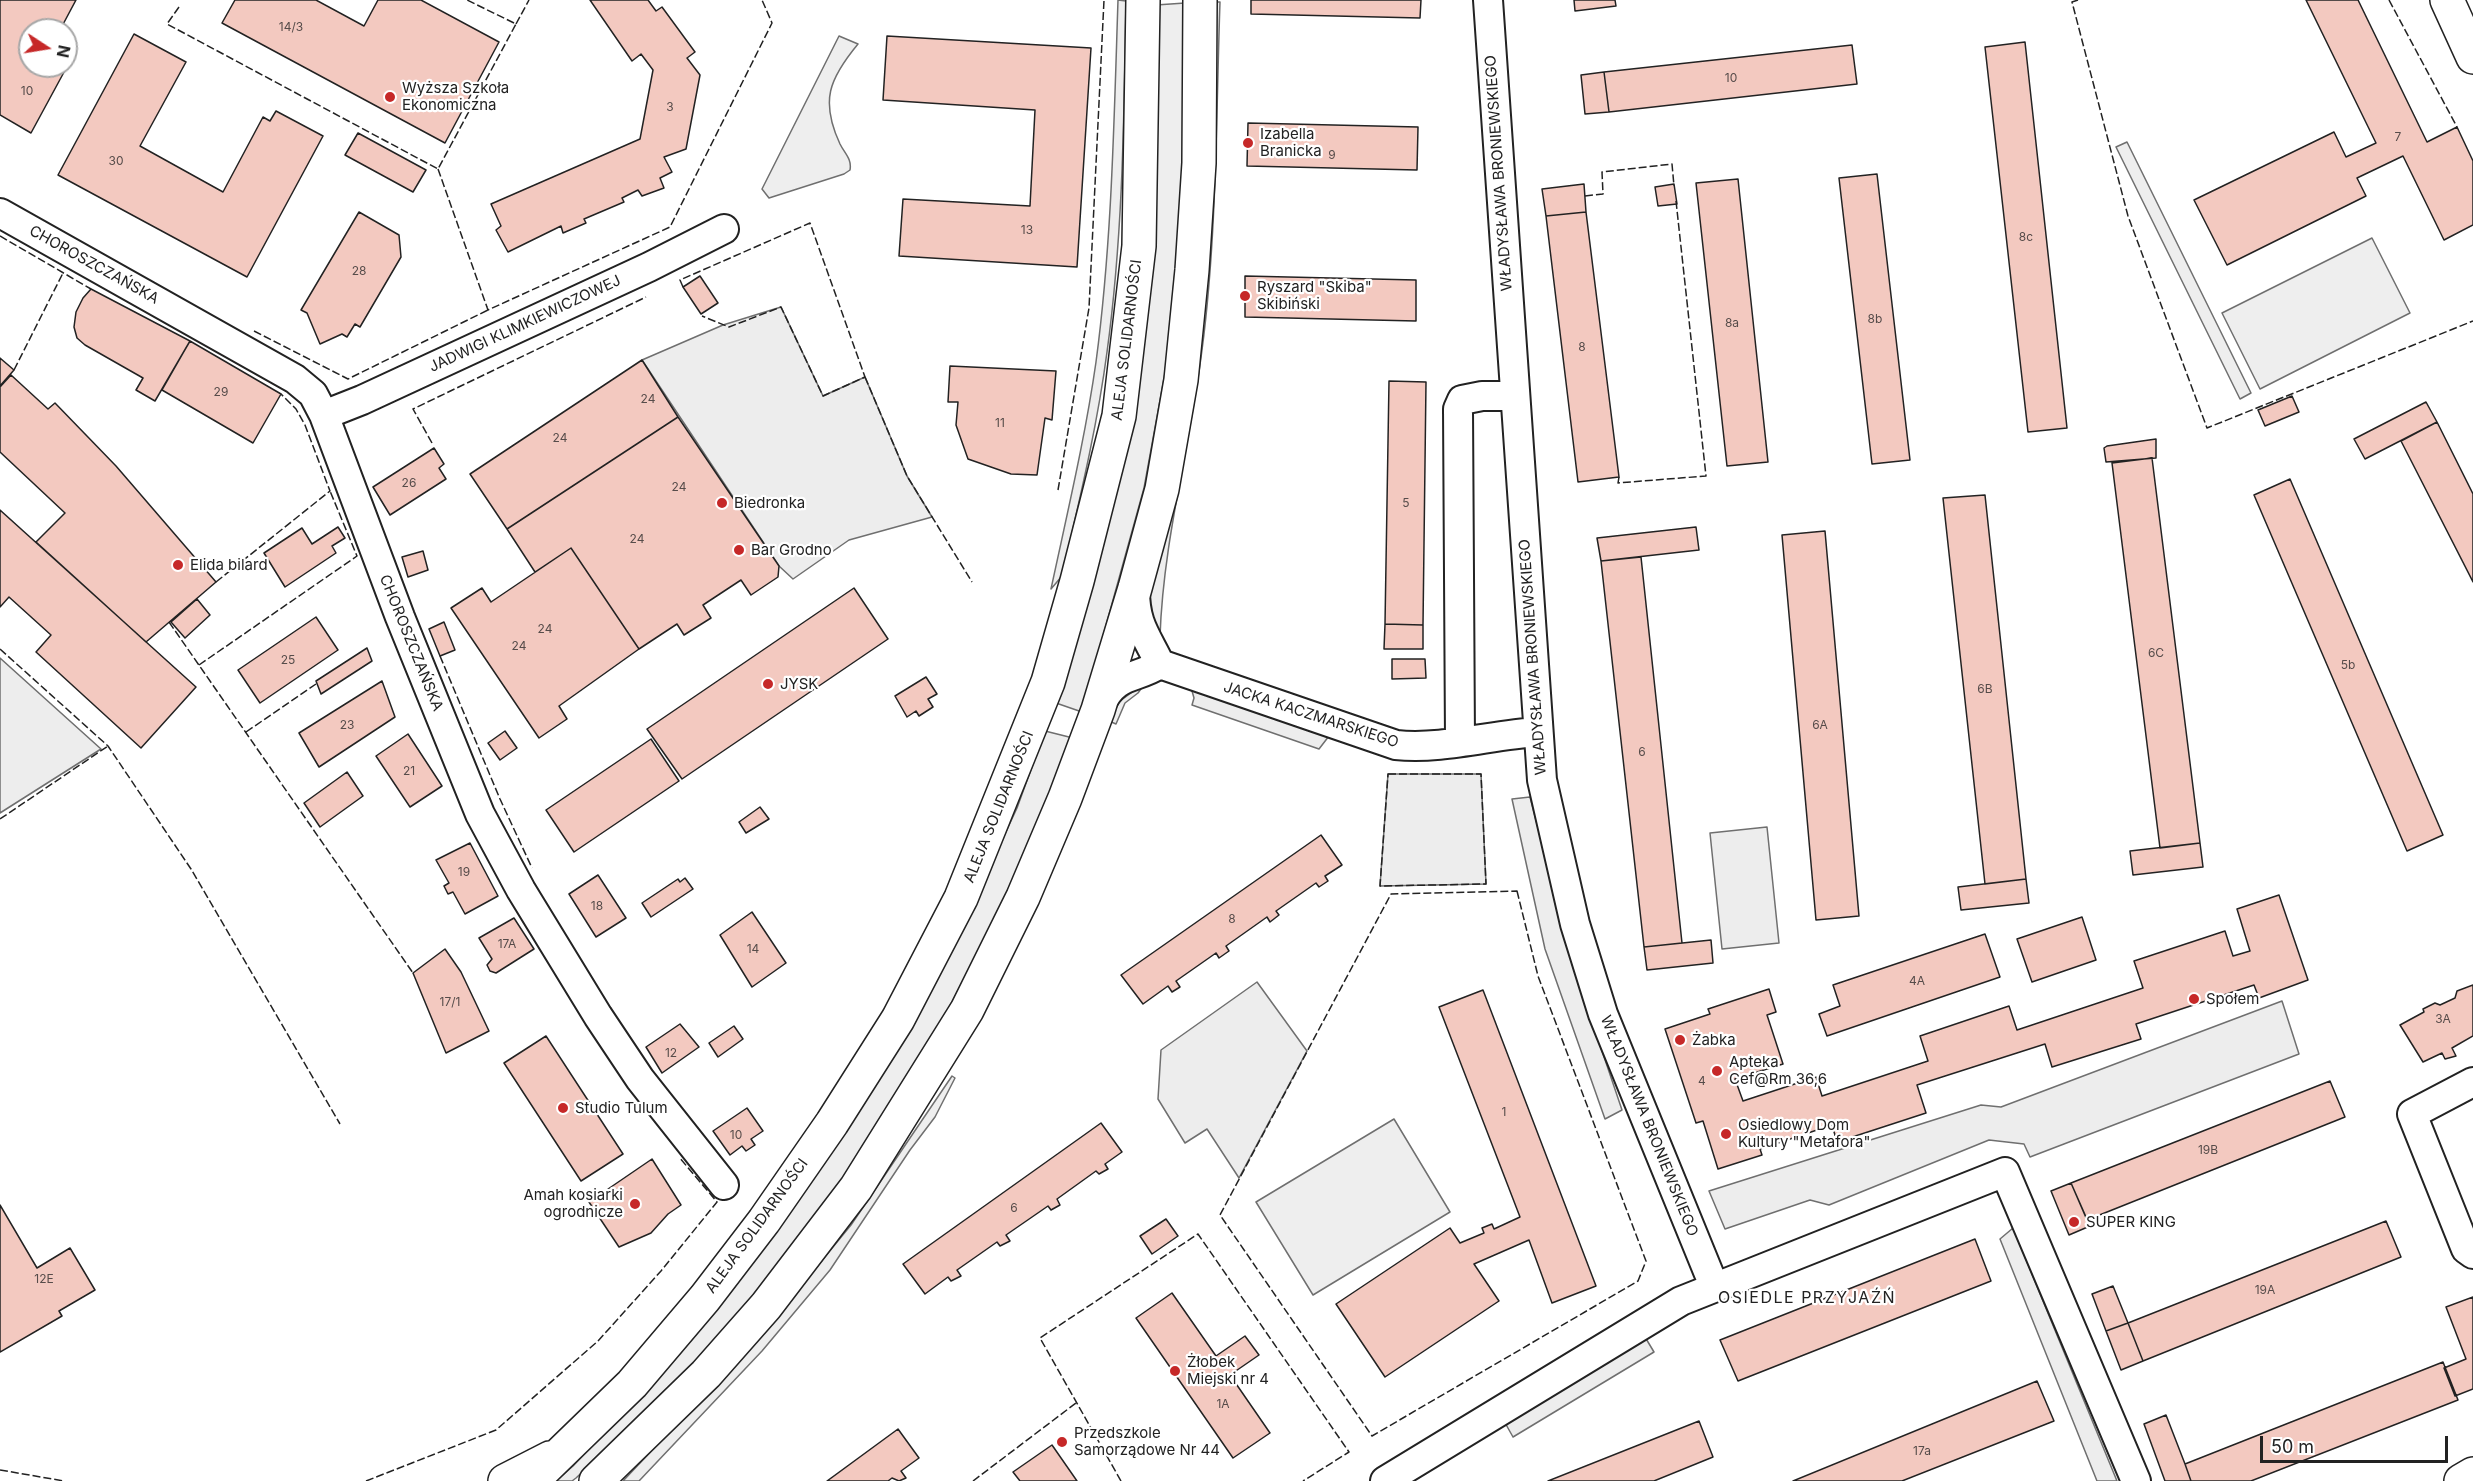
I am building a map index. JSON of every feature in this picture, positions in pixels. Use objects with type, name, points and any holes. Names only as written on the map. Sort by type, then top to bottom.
[{"type":"main road","name":"ALEJA SOLIDARNOŚCI","points":[[532,1481],[632,1384],[705,1298],[770,1211],[832,1123],[892,1029],[961,898],[1040,706],[1077,581],[1119,416],[1139,246],[1143,0]]},
{"type":"main road","points":[[596,1481],[706,1374],[758,1315],[856,1188],[967,1010],[1032,875],[1065,798],[1098,710],[1162,489],[1180,380],[1192,270],[1199,163],[1200,0]]},
{"type":"main road","points":[[2447,0],[2473,57]]},
{"type":"main road","points":[[608,1481],[634,1446]]},
{"type":"main road","points":[[505,1481],[565,1451]]},
{"type":"main road","points":[[2461,1481],[2473,1474]]},
{"type":"street","name":"WŁADYSŁAWA BRONIEWSKIEGO","points":[[1488,0],[1542,780],[1575,924],[1600,1003],[1714,1286]]},
{"type":"street","name":"CHOROSZCZAŃSKA","points":[[0,213],[295,379],[313,394],[324,415],[400,617],[480,814],[568,970],[604,1025],[640,1079],[724,1185]]},
{"type":"street","name":"JADWIGI KLIMKIEWICZOWEJ","points":[[324,415],[362,400],[649,267],[724,229]]},
{"type":"street","points":[[1460,741],[1458,409],[1462,400],[1471,397],[1514,396]]},
{"type":"street","points":[[1098,710],[1106,694],[1119,682],[1160,664],[1141,631],[1135,610],[1135,588]]},
{"type":"street","name":"JACKA KACZMARSKIEGO","points":[[1160,664],[1396,745],[1423,747],[1537,732]]},
{"type":"street","points":[[2473,1082],[2412,1114],[2466,1249],[2473,1254]]},
{"type":"street","points":[[1385,1481],[1681,1301],[1714,1286],[2005,1173],[2136,1481]]},
{"type":"shaded area","points":[[1118,0],[1126,1],[1122,177],[1107,352],[1098,409],[1062,576],[1051,589],[1087,419],[1096,362],[1106,272]]},
{"type":"shaded area","points":[[1215,2],[1220,2],[1211,264],[1197,386],[1166,565],[1160,637],[1151,625],[1148,592]]},
{"type":"shaded area","points":[[1185,3],[1182,201],[1165,373],[1144,488],[1082,712],[1056,703],[1109,517],[1156,5]]},
{"type":"shaded area","points":[[839,36],[858,44],[834,80],[829,103],[834,129],[849,160],[850,170],[844,174],[769,198],[762,189]]},
{"type":"shaded area","points":[[2127,142],[2251,393],[2240,399],[2116,147]]},
{"type":"shaded area","points":[[2372,238],[2410,313],[2260,389],[2222,313]]},
{"type":"shaded area","points":[[781,307],[823,396],[865,377],[907,476],[932,517],[849,540],[793,579],[779,566],[642,360],[723,325]]},
{"type":"shaded area","points":[[0,658],[101,749],[0,813]]},
{"type":"shaded area","points":[[1146,682],[1138,693],[1125,703],[1116,724],[1109,721],[1120,701]]},
{"type":"shaded area","points":[[1185,685],[1329,736],[1319,749],[1192,705],[1194,698],[1192,691]]},
{"type":"shaded area","points":[[1045,731],[1073,738],[1007,896],[940,1025],[864,1150],[788,1258],[682,1378],[576,1478],[572,1481],[556,1481],[659,1375],[972,905],[1017,808]]},
{"type":"shaded area","points":[[1388,774],[1481,774],[1486,884],[1380,886]]},
{"type":"shaded area","points":[[1530,797],[1575,971],[1622,1110],[1605,1119],[1545,949],[1512,799]]},
{"type":"shaded area","points":[[1767,827],[1779,943],[1722,949],[1710,833]]},
{"type":"shaded area","points":[[1257,982],[1307,1051],[1239,1178],[1207,1129],[1185,1143],[1158,1099],[1161,1050]]},
{"type":"shaded area","points":[[2282,1001],[2299,1054],[2030,1157],[2024,1144],[1989,1140],[1829,1205],[1810,1200],[1725,1229],[1709,1191],[1981,1105],[2001,1107]]},
{"type":"shaded area","points":[[952,1076],[955,1078],[935,1117],[910,1150],[830,1270],[762,1351],[639,1481],[623,1481],[760,1336],[851,1225]]},
{"type":"shaded area","points":[[1394,1119],[1450,1212],[1313,1295],[1256,1202]]},
{"type":"shaded area","points":[[2013,1228],[2117,1481],[2097,1481],[2000,1239]]},
{"type":"shaded area","points":[[1645,1337],[1654,1352],[1513,1437],[1504,1421]]},
{"type":"building","points":[[0,0],[76,0],[66,18],[18,18],[18,78],[61,78],[31,133],[0,115]]},
{"type":"building","name":"Wyższa Szkoła Ekonomiczna","points":[[235,0],[316,0],[364,26],[378,0],[421,0],[499,42],[445,143],[222,23]]},
{"type":"building","points":[[590,0],[648,0],[656,11],[662,7],[695,52],[687,58],[700,75],[686,149],[664,157],[672,172],[660,178],[664,188],[642,196],[638,190],[622,198],[624,202],[584,219],[586,223],[563,233],[561,226],[508,252],[496,230],[501,226],[491,204],[640,139],[653,70],[641,54],[632,61]]},
{"type":"building","points":[[1251,0],[1421,0],[1420,18],[1251,14]]},
{"type":"building","points":[[1574,0],[1615,0],[1616,6],[1575,11]]},
{"type":"building","points":[[2306,0],[2358,0],[2427,142],[2457,127],[2473,161],[2473,225],[2444,240],[2403,156],[2357,178],[2366,196],[2227,265],[2194,200],[2334,132],[2346,157],[2376,143]]},
{"type":"building","points":[[134,34],[186,62],[140,146],[223,192],[263,117],[270,121],[276,111],[323,136],[247,277],[58,175]]},
{"type":"building","points":[[887,36],[1091,48],[1077,267],[899,256],[903,199],[1030,206],[1035,110],[883,100]]},
{"type":"building","points":[[2025,42],[2067,428],[2028,432],[1985,47]]},
{"type":"building","points":[[1852,45],[1857,84],[1609,112],[1604,72]]},
{"type":"building","points":[[1604,72],[1609,112],[1585,114],[1581,75]]},
{"type":"building","points":[[1248,123],[1418,127],[1417,170],[1247,166]]},
{"type":"building","points":[[358,133],[426,170],[413,192],[345,155]]},
{"type":"building","points":[[1877,174],[1910,460],[1872,464],[1839,178]]},
{"type":"building","points":[[1738,179],[1768,462],[1727,466],[1696,183]]},
{"type":"building","points":[[1584,184],[1586,212],[1546,216],[1542,189]]},
{"type":"building","points":[[1674,184],[1677,204],[1658,206],[1655,187]]},
{"type":"building","points":[[359,212],[399,235],[401,257],[360,327],[355,324],[347,337],[342,334],[320,344],[307,313],[301,310]]},
{"type":"building","points":[[1586,212],[1619,477],[1578,482],[1546,216]]},
{"type":"building","points":[[700,276],[718,303],[701,314],[683,287]]},
{"type":"building","points":[[1245,276],[1416,280],[1416,321],[1245,317]]},
{"type":"building","points":[[91,289],[190,341],[155,401],[136,390],[143,378],[85,345],[77,338],[74,327],[76,312]]},
{"type":"building","points":[[190,341],[281,394],[253,443],[162,390]]},
{"type":"building","points":[[0,358],[14,370],[0,386]]},
{"type":"building","points":[[642,360],[678,417],[507,529],[470,474]]},
{"type":"building","points":[[950,366],[1056,371],[1052,420],[1045,418],[1037,475],[1011,474],[968,459],[956,425],[958,402],[948,402]]},
{"type":"building","points":[[11,375],[48,409],[55,403],[116,466],[216,582],[146,642],[36,542],[65,513],[0,452],[0,387]]},
{"type":"building","points":[[1389,381],[1426,382],[1423,625],[1385,624]]},
{"type":"building","points":[[2292,396],[2299,412],[2265,426],[2258,410]]},
{"type":"building","points":[[2426,402],[2437,422],[2365,459],[2354,439]]},
{"type":"building","points":[[678,417],[779,566],[778,577],[751,595],[741,580],[703,605],[711,618],[684,635],[677,624],[639,649],[571,548],[535,572],[507,529]]},
{"type":"building","points":[[2437,422],[2473,494],[2473,582],[2401,441]]},
{"type":"building","points":[[2156,439],[2156,458],[2106,462],[2104,448],[2107,446]]},
{"type":"building","points":[[434,448],[444,464],[439,468],[446,479],[390,515],[373,487]]},
{"type":"building","points":[[2152,458],[2200,843],[2160,848],[2112,463]]},
{"type":"building","points":[[2290,479],[2443,835],[2407,851],[2254,495]]},
{"type":"building","points":[[1985,495],[2026,879],[1985,884],[1943,498]]},
{"type":"building","points":[[0,510],[196,687],[141,748],[36,652],[51,635],[9,597],[0,607]]},
{"type":"building","points":[[338,527],[345,538],[332,546],[336,553],[285,587],[264,553],[302,528],[312,544]]},
{"type":"building","points":[[1696,527],[1699,550],[1601,561],[1597,538]]},
{"type":"building","points":[[1825,531],[1859,916],[1816,920],[1782,535]]},
{"type":"building","points":[[571,548],[639,649],[559,706],[567,719],[539,738],[451,608],[482,588],[491,602]]},
{"type":"building","points":[[423,551],[428,570],[408,577],[402,557]]},
{"type":"building","points":[[1641,557],[1682,943],[1644,947],[1601,561]]},
{"type":"building","name":"JYSK","points":[[854,588],[888,639],[682,779],[647,729]]},
{"type":"building","points":[[197,599],[210,615],[185,638],[171,622]]},
{"type":"building","points":[[316,617],[338,650],[260,703],[238,670]]},
{"type":"building","points":[[444,622],[455,650],[440,656],[429,629]]},
{"type":"building","points":[[1385,624],[1423,625],[1423,649],[1384,649]]},
{"type":"building","points":[[367,648],[372,661],[321,694],[316,681]]},
{"type":"building","points":[[1392,659],[1425,659],[1426,678],[1392,679]]},
{"type":"building","points":[[926,677],[937,694],[928,699],[933,707],[919,716],[916,711],[907,717],[895,696]]},
{"type":"building","points":[[382,681],[395,717],[319,767],[299,733]]},
{"type":"building","points":[[505,731],[517,748],[500,760],[488,743]]},
{"type":"building","points":[[408,734],[442,786],[410,807],[376,756]]},
{"type":"building","points":[[651,739],[679,781],[574,852],[546,810]]},
{"type":"building","points":[[347,772],[363,796],[320,827],[304,803]]},
{"type":"building","points":[[760,807],[769,819],[746,833],[739,822]]},
{"type":"building","points":[[1321,835],[1342,865],[1325,876],[1328,881],[1319,887],[1316,883],[1276,911],[1279,915],[1270,922],[1267,917],[1226,946],[1229,951],[1219,958],[1216,953],[1176,981],[1180,987],[1172,992],[1168,986],[1143,1004],[1121,975]]},
{"type":"building","points":[[470,843],[498,896],[465,914],[453,892],[448,894],[444,886],[449,883],[436,860]]},
{"type":"building","points":[[2200,843],[2203,867],[2133,875],[2130,851]]},
{"type":"building","points":[[598,875],[626,918],[596,937],[569,894]]},
{"type":"building","points":[[685,878],[693,889],[651,917],[642,903],[678,879],[680,882]]},
{"type":"building","points":[[2026,879],[2029,903],[1961,910],[1958,887]]},
{"type":"building","points":[[2279,895],[2308,980],[2259,998],[2254,985],[2136,1024],[2141,1039],[2052,1067],[2045,1044],[1917,1085],[1926,1113],[1837,1142],[1832,1125],[1760,1149],[1762,1155],[1718,1169],[1703,1121],[1696,1123],[1665,1029],[1710,1014],[1708,1009],[1769,989],[1776,1012],[1767,1015],[1783,1064],[1735,1079],[1743,1101],[1816,1077],[1822,1096],[1928,1061],[1920,1036],[2009,1006],[2017,1030],[2143,988],[2134,961],[2225,931],[2233,956],[2250,951],[2237,909]]},
{"type":"building","points":[[752,912],[786,963],[752,987],[720,935]]},
{"type":"building","points":[[2082,917],[2096,960],[2032,982],[2017,939]]},
{"type":"building","points":[[514,918],[534,949],[496,973],[490,971],[487,965],[492,959],[479,938]]},
{"type":"building","points":[[1985,934],[2000,977],[1827,1036],[1819,1014],[1840,1006],[1833,985]]},
{"type":"building","points":[[1711,940],[1713,963],[1647,970],[1644,947]]},
{"type":"building","points":[[445,949],[461,972],[489,1031],[446,1053],[413,973]]},
{"type":"building","points":[[2473,985],[2473,1036],[2452,1048],[2456,1056],[2445,1059],[2442,1053],[2423,1062],[2400,1025],[2424,1012],[2423,1009],[2455,998],[2457,991]]},
{"type":"building","points":[[1483,990],[1596,1286],[1552,1303],[1529,1240],[1474,1264],[1499,1301],[1385,1377],[1336,1304],[1450,1228],[1460,1243],[1484,1233],[1482,1228],[1492,1224],[1494,1229],[1520,1217],[1439,1007]]},
{"type":"building","points":[[680,1024],[699,1047],[662,1073],[646,1047]]},
{"type":"building","points":[[734,1026],[743,1039],[718,1057],[709,1043]]},
{"type":"building","name":"Studio Tulum","points":[[546,1036],[623,1154],[581,1181],[504,1063]]},
{"type":"building","points":[[2330,1081],[2345,1117],[2087,1220],[2071,1183]]},
{"type":"building","points":[[747,1108],[763,1131],[751,1139],[755,1145],[746,1151],[742,1146],[730,1155],[713,1131]]},
{"type":"building","points":[[1101,1123],[1122,1152],[1105,1164],[1108,1169],[1099,1174],[1096,1171],[1057,1199],[1060,1205],[1051,1210],[1048,1206],[1006,1235],[1010,1241],[1000,1246],[997,1242],[957,1270],[961,1276],[951,1281],[948,1277],[925,1294],[903,1264]]},
{"type":"building","name":"Amah kosiarki ogrodnicze","points":[[652,1159],[681,1205],[668,1214],[651,1233],[619,1247],[589,1202]]},
{"type":"building","points":[[2071,1183],[2090,1226],[2069,1235],[2051,1191]]},
{"type":"building","points":[[0,1205],[37,1268],[70,1248],[95,1290],[59,1311],[62,1316],[0,1352]]},
{"type":"building","points":[[1166,1219],[1178,1236],[1152,1254],[1140,1236]]},
{"type":"building","points":[[2386,1221],[2401,1257],[2143,1361],[2128,1323]]},
{"type":"building","points":[[1975,1239],[1991,1281],[1738,1381],[1720,1340]]},
{"type":"building","points":[[2113,1286],[2128,1323],[2106,1331],[2092,1294]]},
{"type":"building","points":[[1172,1293],[1216,1356],[1245,1336],[1259,1355],[1230,1375],[1270,1433],[1233,1458],[1136,1318]]},
{"type":"building","points":[[2473,1297],[2473,1389],[2455,1396],[2444,1368],[2466,1359],[2446,1307]]},
{"type":"building","points":[[2128,1323],[2143,1361],[2121,1370],[2106,1331]]},
{"type":"building","points":[[2443,1362],[2458,1400],[2251,1481],[2191,1481],[2185,1464]]},
{"type":"building","points":[[2037,1381],[2054,1421],[1902,1481],[1793,1481]]},
{"type":"building","points":[[2166,1415],[2191,1481],[2165,1481],[2144,1424]]},
{"type":"building","points":[[1699,1421],[1713,1457],[1654,1481],[1548,1481]]},
{"type":"building","points":[[898,1429],[919,1458],[901,1471],[906,1478],[899,1481],[892,1478],[888,1481],[827,1481]]},
{"type":"building","points":[[1052,1445],[1077,1481],[1020,1481],[1013,1472]]},
{"type":"fence","points":[[179,7],[167,24],[438,169],[516,24],[467,0]]},
{"type":"fence","points":[[516,24],[529,0]]},
{"type":"fence","points":[[438,169],[488,310],[670,227],[772,23],[762,0]]},
{"type":"fence","points":[[1058,490],[1089,308],[1104,0]]},
{"type":"fence","points":[[2078,0],[2072,2],[2128,216],[2207,428],[2473,321]]},
{"type":"fence","points":[[2389,0],[2457,127]]},
{"type":"fence","points":[[1585,196],[1603,194],[1602,172],[1672,164],[1674,186]]},
{"type":"fence","points":[[1619,477],[1618,483],[1706,476],[1676,201]]},
{"type":"fence","points":[[683,287],[680,280],[810,223],[865,377],[823,396],[781,307],[729,327],[702,316]]},
{"type":"fence","points":[[0,236],[91,289]]},
{"type":"fence","points":[[14,370],[63,273]]},
{"type":"fence","points":[[432,443],[413,409],[646,297]]},
{"type":"fence","points":[[254,331],[348,379],[488,310],[487,307]]},
{"type":"fence","points":[[865,377],[907,476],[972,582]]},
{"type":"fence","points":[[216,582],[330,491],[305,425],[296,409],[281,394]]},
{"type":"fence","points":[[199,665],[357,556],[330,491]]},
{"type":"fence","points":[[169,622],[413,973]]},
{"type":"fence","points":[[0,649],[108,746],[191,869],[340,1124]]},
{"type":"fence","points":[[440,656],[500,799],[532,868]]},
{"type":"fence","points":[[246,732],[316,684]]},
{"type":"fence","points":[[0,819],[108,746]]},
{"type":"fence","points":[[1388,774],[1481,774],[1486,884],[1380,886],[1388,774]]},
{"type":"fence","points":[[1517,891],[1538,976],[1646,1261],[1638,1281],[1372,1436],[1220,1215],[1391,894],[1517,891]]},
{"type":"fence","points":[[366,1481],[496,1430],[598,1341],[661,1271],[717,1202],[679,1157]]},
{"type":"fence","points":[[1121,1481],[1040,1338],[1198,1234],[1349,1452],[1303,1481]]},
{"type":"fence","points":[[973,1481],[1076,1403],[1078,1405]]},
{"type":"fence","points":[[0,1470],[64,1481]]},
{"type":"place","name":"Wyższa Szkoła Ekonomiczna","points":[[390,97]]},
{"type":"place","name":"Izabella Branicka","points":[[1248,143]]},
{"type":"place","name":"Ryszard \"Skiba\" Skibiński","points":[[1245,296]]},
{"type":"place","name":"Biedronka","points":[[722,503]]},
{"type":"place","name":"Bar Grodno","points":[[739,550]]},
{"type":"place","name":"Elida bilard","points":[[178,565]]},
{"type":"place","name":"JYSK","points":[[768,684]]},
{"type":"place","name":"Społem","points":[[2194,999]]},
{"type":"place","name":"Żabka","points":[[1680,1040]]},
{"type":"place","name":"Apteka Cef@Rm 36,6","points":[[1717,1071]]},
{"type":"place","name":"Studio Tulum","points":[[563,1108]]},
{"type":"place","name":"Osiedlowy Dom Kultury \"Metafora\"","points":[[1726,1134]]},
{"type":"place","name":"Amah kosiarki ogrodnicze","points":[[635,1204]]},
{"type":"place","name":"SUPER KING","points":[[2074,1222]]},
{"type":"place","name":"Żłobek Miejski nr 4","points":[[1175,1371]]},
{"type":"place","name":"Przedszkole Samorządowe Nr 44","points":[[1062,1442]]},
{"type":"district","name":"OSIEDLE PRZYJAŹŃ","points":[[1807,1298]]}]
